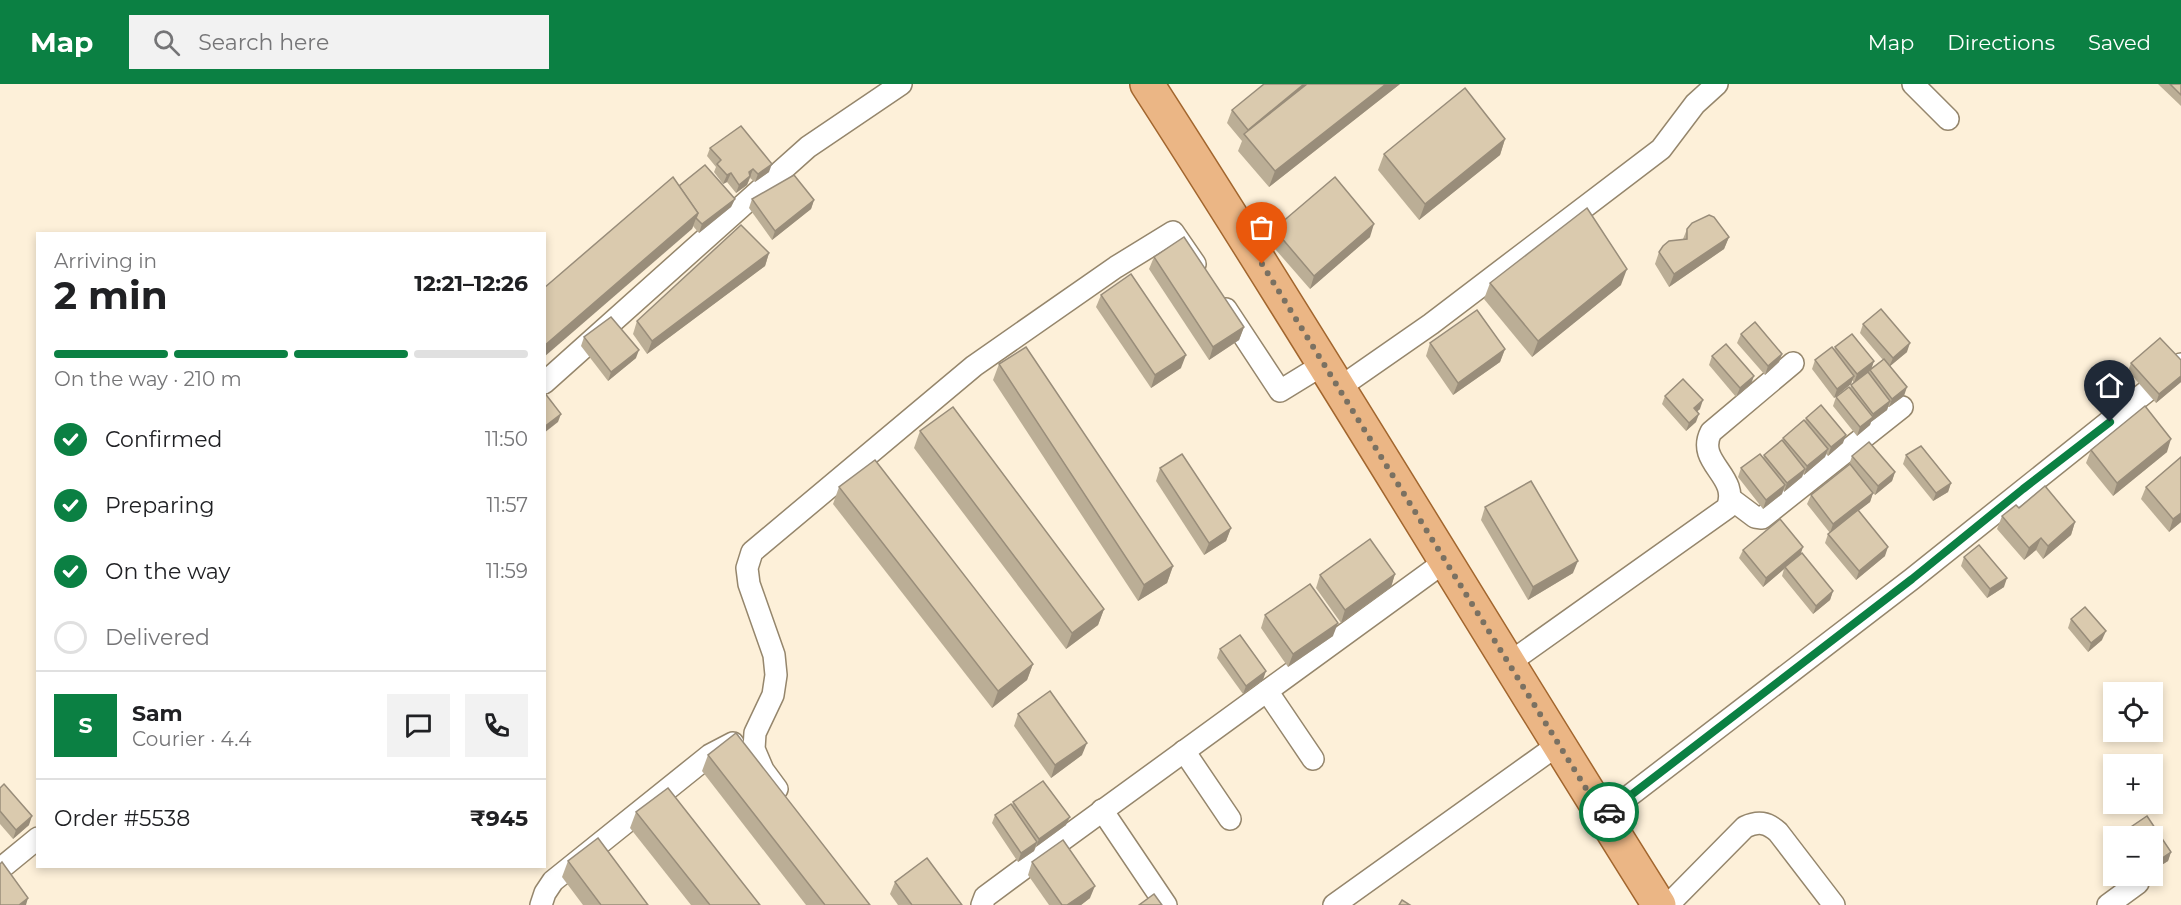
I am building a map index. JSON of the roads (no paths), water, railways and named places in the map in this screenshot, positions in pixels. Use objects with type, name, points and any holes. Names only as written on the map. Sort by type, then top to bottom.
[{"type":"main road","points":[[1147,84],[1332,376],[1659,905]]},
{"type":"street","points":[[546,381],[808,147],[902,84]]},
{"type":"street","points":[[792,809],[763,770],[754,749],[755,733],[773,695],[776,675],[774,655],[748,584],[747,568],[752,552],[974,366],[1107,274],[1173,232],[1280,391],[1332,376],[1431,324],[1661,149],[1695,104],[1717,84]]},
{"type":"street","points":[[1913,84],[1948,118]]},
{"type":"street","points":[[1509,663],[1727,508],[1731,499],[1731,490],[1707,452],[1706,440],[1711,432],[1793,363]]},
{"type":"street","points":[[1603,816],[1912,579],[2181,364]]},
{"type":"street","points":[[1731,499],[1755,518],[1762,518],[1902,407]]},
{"type":"street","points":[[982,905],[985,897],[1102,810],[1447,561]]},
{"type":"street","points":[[1267,691],[1313,759]]},
{"type":"street","points":[[541,905],[553,881],[710,754],[755,733]]},
{"type":"street","points":[[1334,905],[1559,744]]},
{"type":"street","points":[[1184,751],[1230,819]]},
{"type":"street","points":[[1102,810],[1166,905]]},
{"type":"street","points":[[1668,905],[1745,827],[1755,822],[1771,825],[1778,832],[1834,905]]},
{"type":"street","points":[[5,865],[36,840]]},
{"type":"street","points":[[2108,905],[2134,886]]}]
